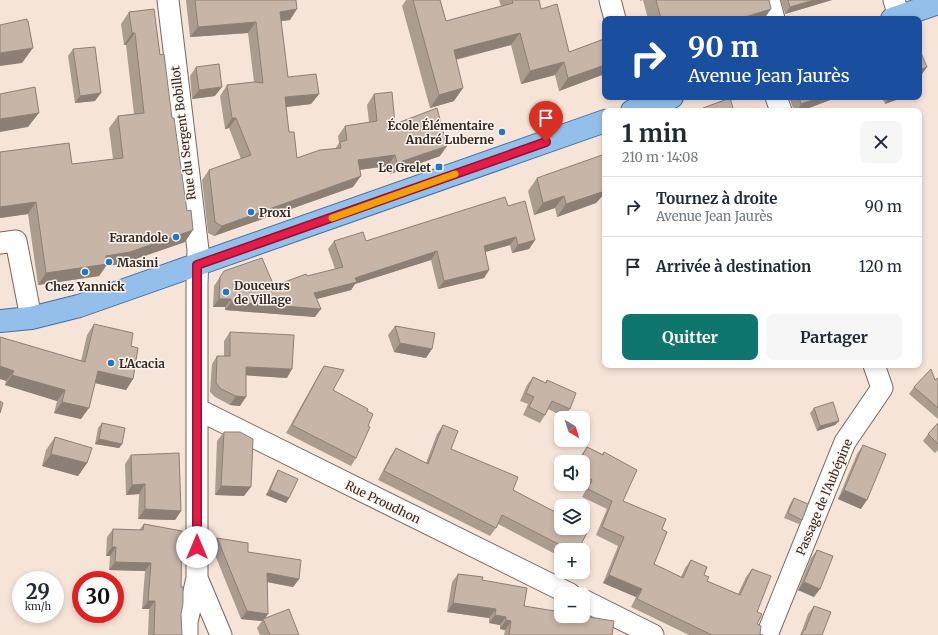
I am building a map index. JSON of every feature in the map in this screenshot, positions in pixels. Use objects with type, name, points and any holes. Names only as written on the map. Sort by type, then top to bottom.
[{"type":"main road","points":[[895,12],[938,3]]},
{"type":"main road","points":[[637,105],[659,100]]},
{"type":"main road","points":[[0,320],[31,318],[79,306],[602,122]]},
{"type":"street","name":"Rue du Sergent Bobillot","points":[[168,0],[198,250],[197,578]]},
{"type":"street","points":[[610,0],[614,16]]},
{"type":"street","points":[[769,0],[773,16]]},
{"type":"street","points":[[0,243],[16,241],[31,318]]},
{"type":"street","name":"Passage de l'Aubépine","points":[[767,635],[845,442],[882,388],[875,368]]},
{"type":"street","name":"Rue Proudhon","points":[[197,409],[556,587]]},
{"type":"street","points":[[187,635],[187,622],[197,578]]},
{"type":"street","points":[[197,578],[221,635]]},
{"type":"street","points":[[590,604],[653,635]]},
{"type":"building","points":[[195,0],[296,0],[297,9],[280,12],[288,77],[316,74],[319,94],[285,97],[289,132],[294,132],[297,158],[320,150],[341,148],[340,142],[347,140],[345,126],[377,121],[374,94],[392,92],[395,124],[437,108],[447,146],[397,163],[395,155],[358,160],[361,176],[222,226],[215,222],[209,170],[251,155],[236,118],[232,118],[227,85],[254,82],[263,83],[256,22],[198,27]]},
{"type":"building","points":[[413,0],[440,0],[446,21],[513,3],[512,0],[539,0],[541,9],[557,4],[569,52],[602,40],[602,66],[568,78],[564,62],[530,71],[520,33],[454,50],[463,88],[439,95]]},
{"type":"building","points":[[656,0],[769,0],[771,9],[748,16],[660,16]]},
{"type":"building","points":[[788,0],[814,0],[790,7]]},
{"type":"building","points":[[154,9],[160,55],[164,54],[172,118],[174,118],[187,211],[191,210],[193,230],[130,252],[106,256],[107,264],[46,273],[36,202],[0,207],[0,152],[69,143],[72,164],[123,158],[118,116],[144,113],[135,33],[132,33],[129,12]]},
{"type":"building","points":[[27,19],[33,48],[0,53],[0,25]]},
{"type":"building","points":[[95,47],[101,93],[80,96],[73,49]]},
{"type":"building","points":[[922,55],[927,67],[922,69]]},
{"type":"building","points":[[219,64],[222,87],[199,90],[196,67]]},
{"type":"building","points":[[35,87],[39,113],[0,119],[0,94]]},
{"type":"building","points":[[725,100],[731,100],[733,108],[703,108]]},
{"type":"building","points":[[800,100],[812,100],[801,104]]},
{"type":"building","points":[[602,155],[602,192],[566,204],[564,196],[543,203],[537,178]]},
{"type":"building","points":[[505,197],[508,206],[525,201],[535,240],[518,245],[516,237],[484,246],[489,270],[444,281],[437,251],[355,278],[357,282],[314,293],[321,309],[231,302],[231,299],[219,299],[220,277],[224,271],[262,258],[274,286],[306,274],[307,276],[343,267],[334,241],[363,232],[366,241]]},
{"type":"building","points":[[94,324],[133,333],[131,346],[138,348],[133,379],[98,371],[89,408],[62,402],[65,390],[12,375],[14,371],[0,366],[0,337],[85,362]]},
{"type":"building","points":[[395,326],[435,333],[432,349],[400,343]]},
{"type":"building","points":[[230,332],[294,335],[292,369],[246,367],[246,397],[236,396],[221,389],[216,383],[217,356],[230,356]]},
{"type":"building","points":[[324,366],[344,370],[333,390],[368,409],[367,411],[373,414],[368,426],[370,427],[356,458],[292,425]]},
{"type":"building","points":[[931,369],[935,380],[938,378],[938,408],[914,387]]},
{"type":"building","points":[[533,377],[546,383],[547,380],[576,393],[570,409],[552,401],[545,415],[529,407],[534,397],[526,393]]},
{"type":"building","points":[[0,401],[3,403],[0,413]]},
{"type":"building","points":[[833,402],[839,421],[820,426],[814,408]]},
{"type":"building","points":[[102,423],[125,428],[122,444],[99,439]]},
{"type":"building","points":[[938,423],[938,444],[928,434]]},
{"type":"building","points":[[443,425],[458,431],[451,449],[518,477],[513,490],[554,511],[554,535],[586,535],[582,543],[556,543],[502,515],[496,528],[384,471],[396,448],[428,464]]},
{"type":"building","points":[[224,432],[240,432],[253,439],[251,487],[221,486]]},
{"type":"building","points":[[55,437],[92,448],[87,463],[51,454]]},
{"type":"building","points":[[863,445],[886,454],[867,500],[844,490]]},
{"type":"building","points":[[587,447],[603,455],[604,452],[637,470],[623,501],[666,519],[662,529],[667,532],[654,564],[683,578],[691,560],[707,567],[704,575],[709,577],[707,581],[740,595],[752,569],[771,576],[757,612],[762,614],[757,624],[761,626],[760,634],[763,635],[712,635],[637,599],[642,589],[609,575],[624,537],[602,527],[612,501],[590,490],[592,480],[590,479],[590,455],[583,455]]},
{"type":"building","points":[[179,453],[181,511],[145,509],[145,484],[132,485],[131,455]]},
{"type":"building","points":[[278,470],[298,479],[289,498],[270,490]]},
{"type":"building","points":[[794,498],[808,504],[802,520],[788,513]]},
{"type":"building","points":[[144,524],[182,531],[182,635],[154,635],[155,601],[148,601],[151,563],[115,562],[116,547],[112,547],[113,529],[143,530]]},
{"type":"building","points":[[217,538],[248,543],[248,552],[301,560],[299,579],[267,573],[268,614],[247,611]]},
{"type":"building","points":[[817,550],[833,556],[820,589],[804,582]]},
{"type":"building","points":[[458,574],[483,577],[482,580],[527,588],[524,606],[554,611],[554,623],[590,623],[590,617],[614,621],[612,635],[509,635],[511,621],[506,620],[506,617],[495,615],[496,609],[453,603]]},
{"type":"building","points":[[814,606],[831,612],[822,635],[801,635],[805,630]]},
{"type":"building","points":[[289,609],[299,635],[270,635],[263,619]]},
{"type":"slow traffic","points":[[332,218],[455,174]]},
{"type":"place","name":"École Élémentaire André Luberne","points":[[502,132]]},
{"type":"place","name":"Le Grelet","points":[[439,167]]},
{"type":"place","name":"Proxi","points":[[251,212]]},
{"type":"place","name":"Farandole","points":[[176,237]]},
{"type":"place","name":"Masini","points":[[109,262]]},
{"type":"place","name":"Chez Yannick","points":[[85,272]]},
{"type":"place","name":"Douceurs de Village","points":[[226,292]]},
{"type":"place","name":"L'Acacia","points":[[111,363]]},
{"type":"route","points":[[197,547],[197,265],[546,142]]}]
